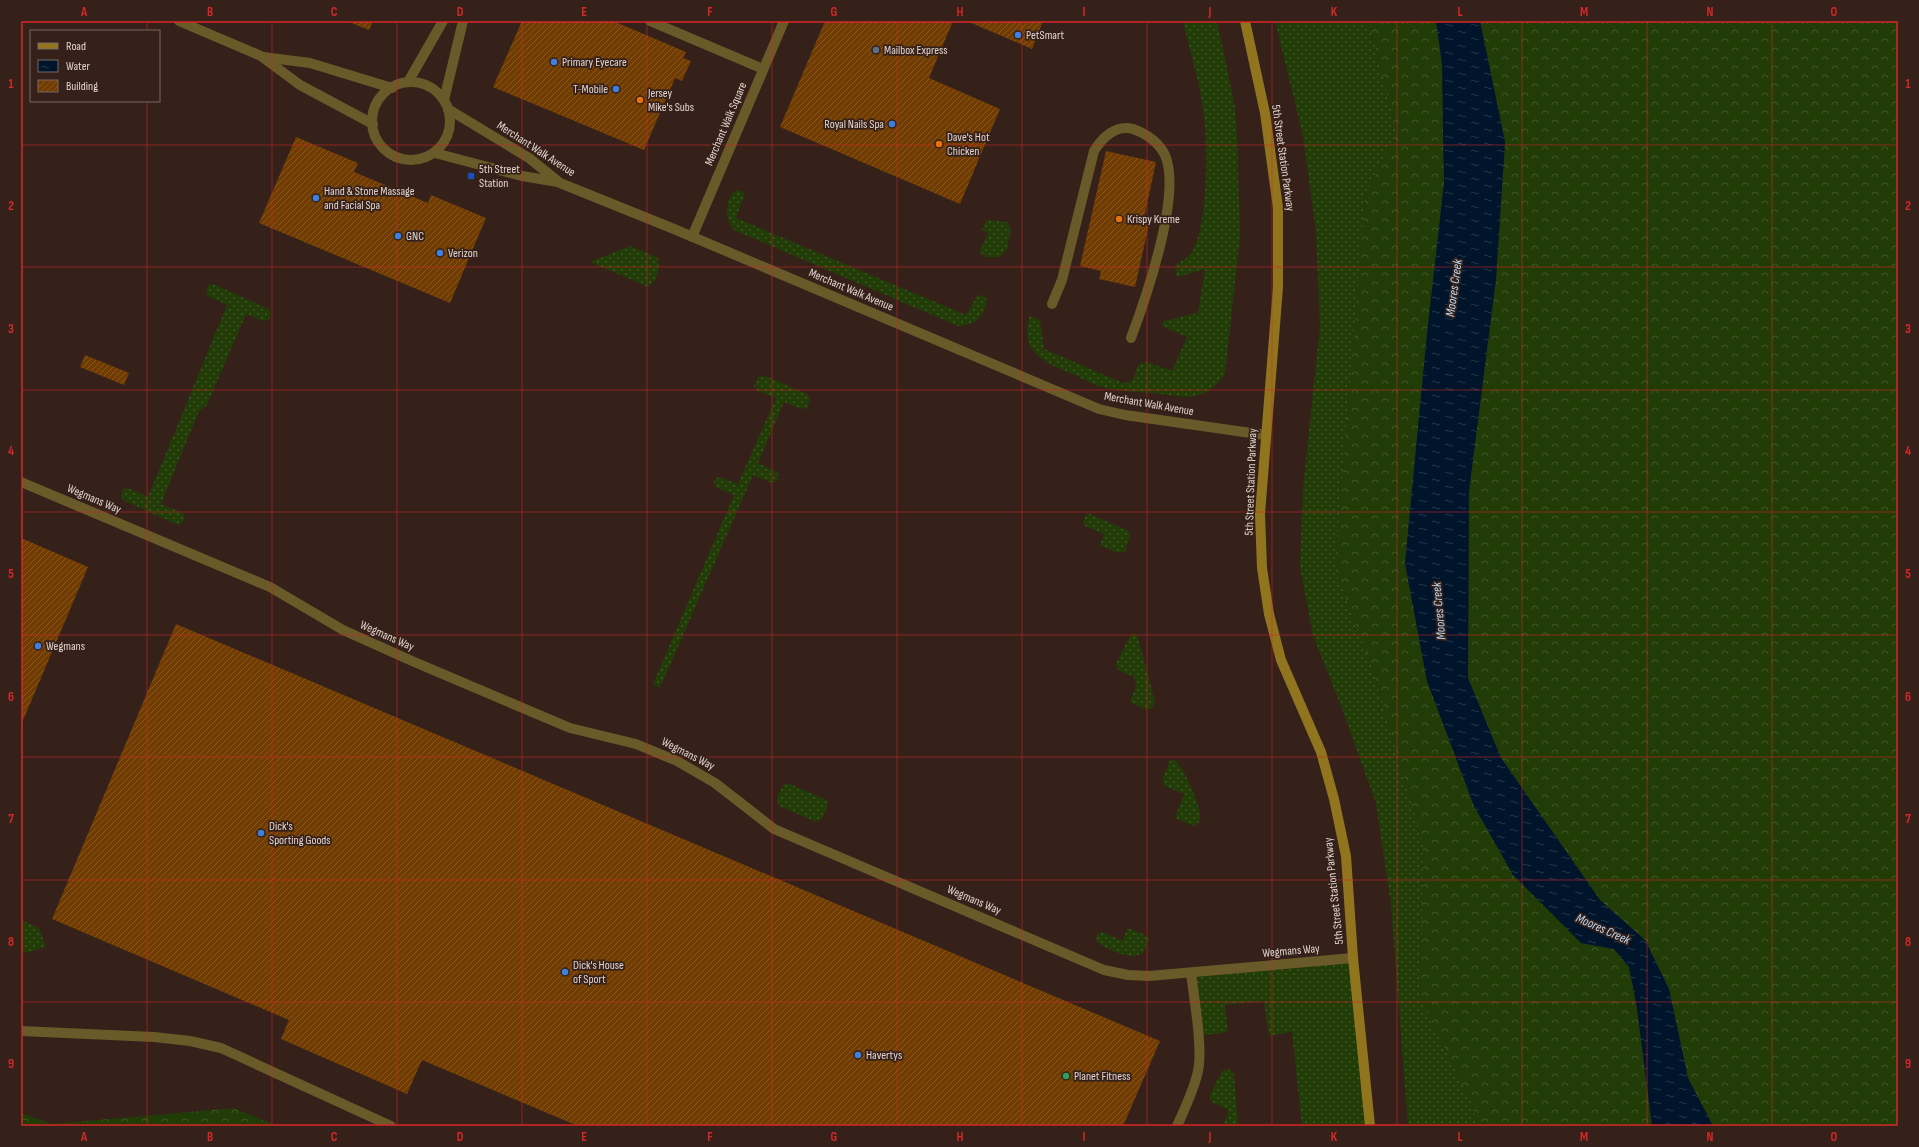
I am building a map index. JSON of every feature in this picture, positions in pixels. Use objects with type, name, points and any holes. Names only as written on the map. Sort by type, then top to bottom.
[{"type":"street","points":[[179,21],[261,56],[300,85],[373,124]]},
{"type":"street","points":[[408,82],[443,21]]},
{"type":"street","points":[[446,104],[463,21]]},
{"type":"street","points":[[650,21],[763,69]]},
{"type":"street","name":"Merchant Walk Square","points":[[692,236],[784,21]]},
{"type":"street","name":"5th Street Station Parkway","points":[[1245,21],[1265,113],[1278,208],[1278,287],[1265,435],[1260,514],[1262,568],[1268,614],[1281,660],[1321,752],[1334,799],[1346,856],[1353,958],[1370,1126]]},
{"type":"street","points":[[261,56],[310,63],[392,88]]},
{"type":"street","points":[[408,82],[428,86],[437,92],[446,104],[451,121],[449,133],[444,144],[435,153],[426,158],[415,160],[393,156],[384,149],[377,140],[373,124],[375,108],[380,99],[392,88],[408,82]]},
{"type":"street","name":"Merchant Walk Avenue","points":[[446,104],[529,158],[560,183],[692,236],[1099,409],[1125,416],[1265,435]]},
{"type":"street","points":[[1052,304],[1062,280],[1094,151],[1102,139],[1116,130],[1130,128],[1146,133],[1158,144],[1165,156],[1170,181],[1167,212],[1150,281],[1131,338]]},
{"type":"street","points":[[435,153],[522,176],[560,183]]},
{"type":"street","name":"Wegmans Way","points":[[21,482],[270,587],[343,630],[461,682],[570,728],[636,744],[677,760],[715,783],[774,829],[1104,970],[1128,975],[1148,976],[1353,958]]},
{"type":"street","points":[[1177,1126],[1195,1084],[1198,1069],[1199,1054],[1191,972]]},
{"type":"street","points":[[21,1031],[154,1037],[190,1041],[221,1048],[391,1126]]},
{"type":"green space","points":[[1183,21],[1217,21],[1235,107],[1240,237],[1225,373],[1216,385],[1208,391],[1200,395],[1186,397],[1120,390],[1094,384],[1045,361],[1031,348],[1027,328],[1030,316],[1040,320],[1044,349],[1123,383],[1132,381],[1139,364],[1147,362],[1172,371],[1187,337],[1162,326],[1164,321],[1198,313],[1205,269],[1177,277],[1175,270],[1178,263],[1186,259],[1192,252],[1197,240],[1204,206],[1206,186],[1206,147],[1203,105]]},
{"type":"green space","points":[[1275,21],[1368,21],[1397,132],[1365,196],[1335,569],[1372,667],[1423,843],[1421,1000],[1471,1102],[1478,1126],[1408,1126],[1391,904],[1376,803],[1313,635],[1300,567],[1303,488],[1320,326],[1316,231],[1303,136]]},
{"type":"green space","points":[[1368,21],[1436,21],[1442,64],[1444,183],[1405,563],[1427,681],[1474,806],[1581,943],[1614,949],[1629,967],[1637,1008],[1652,1126],[1478,1126],[1471,1102],[1421,1000],[1423,843],[1372,667],[1335,569],[1365,196],[1397,132]]},
{"type":"green space","points":[[1480,21],[1898,21],[1898,1126],[1713,1126],[1688,1078],[1669,989],[1645,940],[1600,900],[1501,758],[1468,678],[1469,491],[1496,279],[1505,142]]},
{"type":"green space","points":[[738,190],[745,193],[736,218],[966,315],[977,296],[983,295],[987,299],[984,311],[974,322],[958,326],[734,230],[728,220],[727,207],[733,192]]},
{"type":"green space","points":[[987,220],[1007,222],[1011,229],[1007,250],[999,257],[986,257],[979,252],[988,233],[982,230]]},
{"type":"green space","points":[[630,246],[658,258],[658,274],[648,287],[590,262]]},
{"type":"green space","points":[[213,284],[269,309],[271,314],[269,320],[263,321],[246,314],[207,405],[199,411],[161,504],[183,513],[185,518],[182,523],[178,525],[123,500],[121,495],[123,489],[128,488],[148,497],[227,305],[208,296],[206,291],[208,285]]},
{"type":"green space","points":[[765,376],[807,394],[810,399],[807,408],[801,409],[784,402],[758,463],[777,472],[779,476],[777,481],[772,483],[753,475],[660,688],[653,684],[734,495],[716,487],[714,482],[716,478],[720,477],[738,484],[776,398],[758,391],[754,386],[758,377]]},
{"type":"green space","points":[[1090,514],[1129,531],[1130,536],[1125,552],[1118,553],[1100,545],[1104,534],[1085,526],[1083,521],[1086,515]]},
{"type":"green space","points":[[1131,634],[1136,634],[1138,638],[1155,702],[1152,708],[1147,710],[1130,702],[1136,686],[1134,677],[1118,670],[1116,664]]},
{"type":"green space","points":[[1170,760],[1175,760],[1179,764],[1195,797],[1200,814],[1200,820],[1198,824],[1194,826],[1175,818],[1184,794],[1165,786],[1162,780]]},
{"type":"green space","points":[[788,783],[826,800],[828,805],[822,819],[817,822],[779,806],[777,798],[783,785]]},
{"type":"green space","points":[[21,920],[39,928],[46,947],[21,954]]},
{"type":"green space","points":[[1128,928],[1145,935],[1149,940],[1143,953],[1134,956],[1124,955],[1106,948],[1095,939],[1098,934],[1103,932],[1122,941]]},
{"type":"green space","points":[[1353,958],[1370,1126],[1302,1126],[1292,1032],[1269,1036],[1264,1001],[1225,1005],[1228,1032],[1197,1036],[1191,973]]},
{"type":"green space","points":[[1229,1069],[1234,1074],[1238,1126],[1223,1126],[1229,1110],[1211,1102],[1210,1095],[1222,1071]]},
{"type":"green space","points":[[234,1108],[277,1126],[21,1126],[21,1113],[52,1124]]},
{"type":"water","name":"Moores Creek","points":[[1436,21],[1480,21],[1505,142],[1496,279],[1469,491],[1468,678],[1501,758],[1600,900],[1645,940],[1669,989],[1688,1078],[1713,1126],[1652,1126],[1637,1008],[1629,967],[1614,949],[1581,943],[1513,875],[1474,806],[1427,681],[1405,563],[1427,333],[1444,183],[1442,64]]},
{"type":"building","points":[[347,21],[373,21],[369,30]]},
{"type":"building","points":[[522,21],[613,21],[686,52],[683,58],[691,61],[682,81],[675,78],[644,150],[493,87]]},
{"type":"building","points":[[825,21],[953,21],[929,78],[1000,109],[960,204],[780,127]]},
{"type":"building","name":"PetSmart","points":[[967,21],[1043,21],[1032,49]]},
{"type":"building","points":[[296,137],[358,163],[354,172],[428,203],[431,195],[486,218],[450,303],[259,223]]},
{"type":"building","name":"Krispy Kreme","points":[[1106,151],[1156,162],[1144,218],[1150,220],[1135,287],[1099,279],[1101,271],[1080,266]]},
{"type":"building","points":[[85,355],[129,373],[124,385],[80,367]]},
{"type":"building","name":"Wegmans","points":[[21,538],[88,567],[21,725]]},
{"type":"building","points":[[176,624],[1160,1041],[1123,1126],[578,1126],[422,1060],[407,1094],[281,1039],[289,1020],[52,919]]},
{"type":"place","name":"PetSmart","points":[[1018,35]]},
{"type":"place","name":"Mailbox Express","points":[[876,50]]},
{"type":"place","name":"Primary Eyecare","points":[[554,62]]},
{"type":"place","name":"T-Mobile","points":[[616,89]]},
{"type":"place","name":"Jersey Mike's Subs","points":[[640,100]]},
{"type":"place","name":"Royal Nails Spa","points":[[892,124]]},
{"type":"place","name":"Dave's Hot Chicken","points":[[939,144]]},
{"type":"place","name":"5th Street Station","points":[[471,176]]},
{"type":"place","name":"Hand & Stone Massage and Facial Spa","points":[[316,198]]},
{"type":"place","name":"Krispy Kreme","points":[[1119,219]]},
{"type":"place","name":"GNC","points":[[398,236]]},
{"type":"place","name":"Verizon","points":[[440,253]]},
{"type":"place","name":"Wegmans","points":[[38,646]]},
{"type":"place","name":"Dick's Sporting Goods","points":[[261,833]]},
{"type":"place","name":"Dick's House of Sport","points":[[565,972]]},
{"type":"place","name":"Havertys","points":[[858,1055]]},
{"type":"place","name":"Planet Fitness","points":[[1066,1076]]}]
